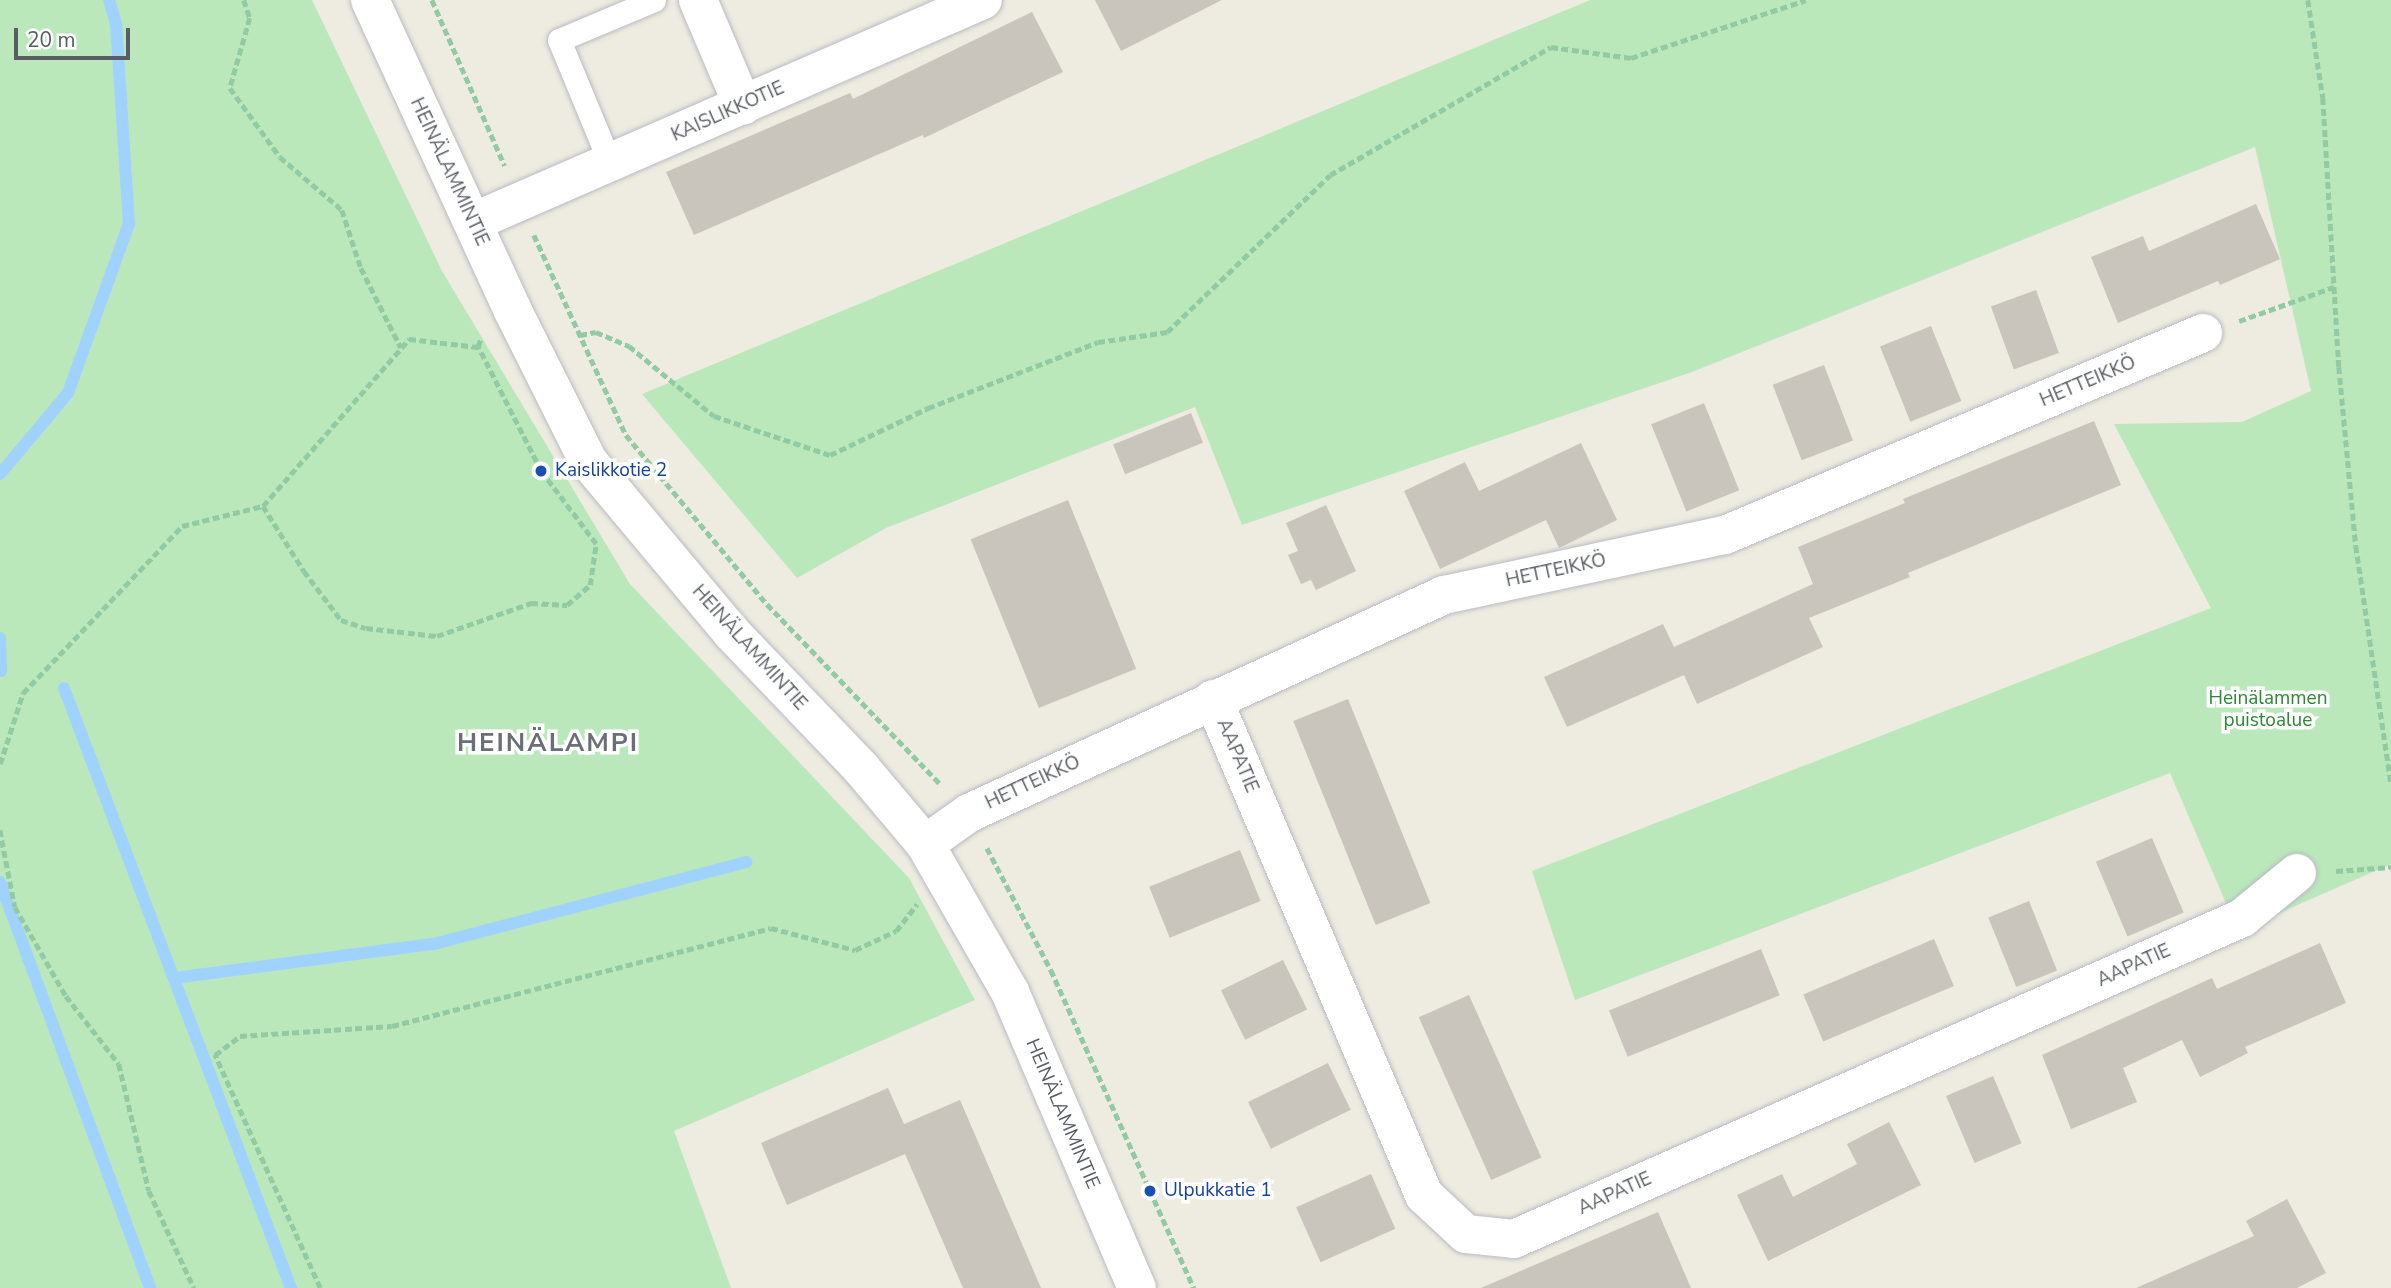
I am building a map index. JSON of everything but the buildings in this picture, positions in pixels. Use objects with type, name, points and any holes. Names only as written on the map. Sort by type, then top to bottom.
[{"type":"street","name":"HEINÄLAMMINTIE","points":[[370,0],[472,222],[588,461],[732,633],[861,768],[933,858],[1010,992],[1138,1288]]},
{"type":"street","points":[[698,0],[743,106]]},
{"type":"street","name":"KAISLIKKOTIE","points":[[472,222],[983,0]]},
{"type":"street","name":"HETTEIKKÖ","points":[[933,858],[969,813],[1444,595],[1725,535],[2203,334]]},
{"type":"street","name":"AAPATIE","points":[[1213,699],[1424,1195],[1466,1234],[1514,1239],[2242,918],[2297,873]]},
{"type":"lane","points":[[610,163],[559,40],[654,0]]},
{"type":"path","points":[[244,0],[250,18],[230,88],[280,157],[342,210],[361,268],[401,348]]},
{"type":"path","points":[[432,0],[520,203],[626,435],[767,604],[969,813],[1051,970],[1194,1288]]},
{"type":"path","points":[[580,335],[596,332],[629,346],[715,416],[830,456],[928,408],[1098,342],[1167,332],[1330,175],[1551,47],[1631,58],[1806,0]]},
{"type":"path","points":[[2308,0],[2323,98],[2334,287],[2356,545],[2391,782]]},
{"type":"path","points":[[2203,334],[2334,287]]},
{"type":"path","points":[[0,764],[23,692],[182,526],[263,506],[409,339],[478,347]]},
{"type":"path","points":[[263,506],[304,572],[341,620],[377,630],[438,636],[531,603],[568,605],[590,585],[596,544]]},
{"type":"path","points":[[0,830],[15,907],[66,996],[119,1064],[149,1191],[194,1288]]},
{"type":"path","points":[[320,1288],[215,1055],[240,1036],[392,1026],[771,928],[855,950],[896,931],[933,858]]},
{"type":"path","points":[[2297,873],[2391,867]]},
{"type":"green space","points":[[0,0],[312,0],[442,271],[630,584],[909,878],[975,1000],[674,1131],[731,1288],[0,1288]]},
{"type":"green space","name":"Heinälammen puistoalue","points":[[1590,0],[2391,0],[2391,864],[2238,931],[2170,773],[1575,1000],[1532,871],[2211,608],[2114,424],[2242,422],[2311,391],[2255,147],[1692,372],[1242,525],[1195,407],[886,528],[797,578],[642,394]]},
{"type":"waterway","points":[[0,474],[68,393],[129,224],[116,24],[109,0]]},
{"type":"waterway","points":[[0,638],[1,671]]},
{"type":"waterway","points":[[64,688],[291,1288]]},
{"type":"waterway","points":[[174,978],[434,944],[746,862]]},
{"type":"waterway","points":[[0,882],[150,1288]]},
{"type":"place","name":"Kaislikkotie 2","points":[[541,471]]},
{"type":"place","name":"Ulpukkatie 1","points":[[1150,1191]]},
{"type":"district","name":"HEINÄLAMPI","points":[[548,743]]}]
